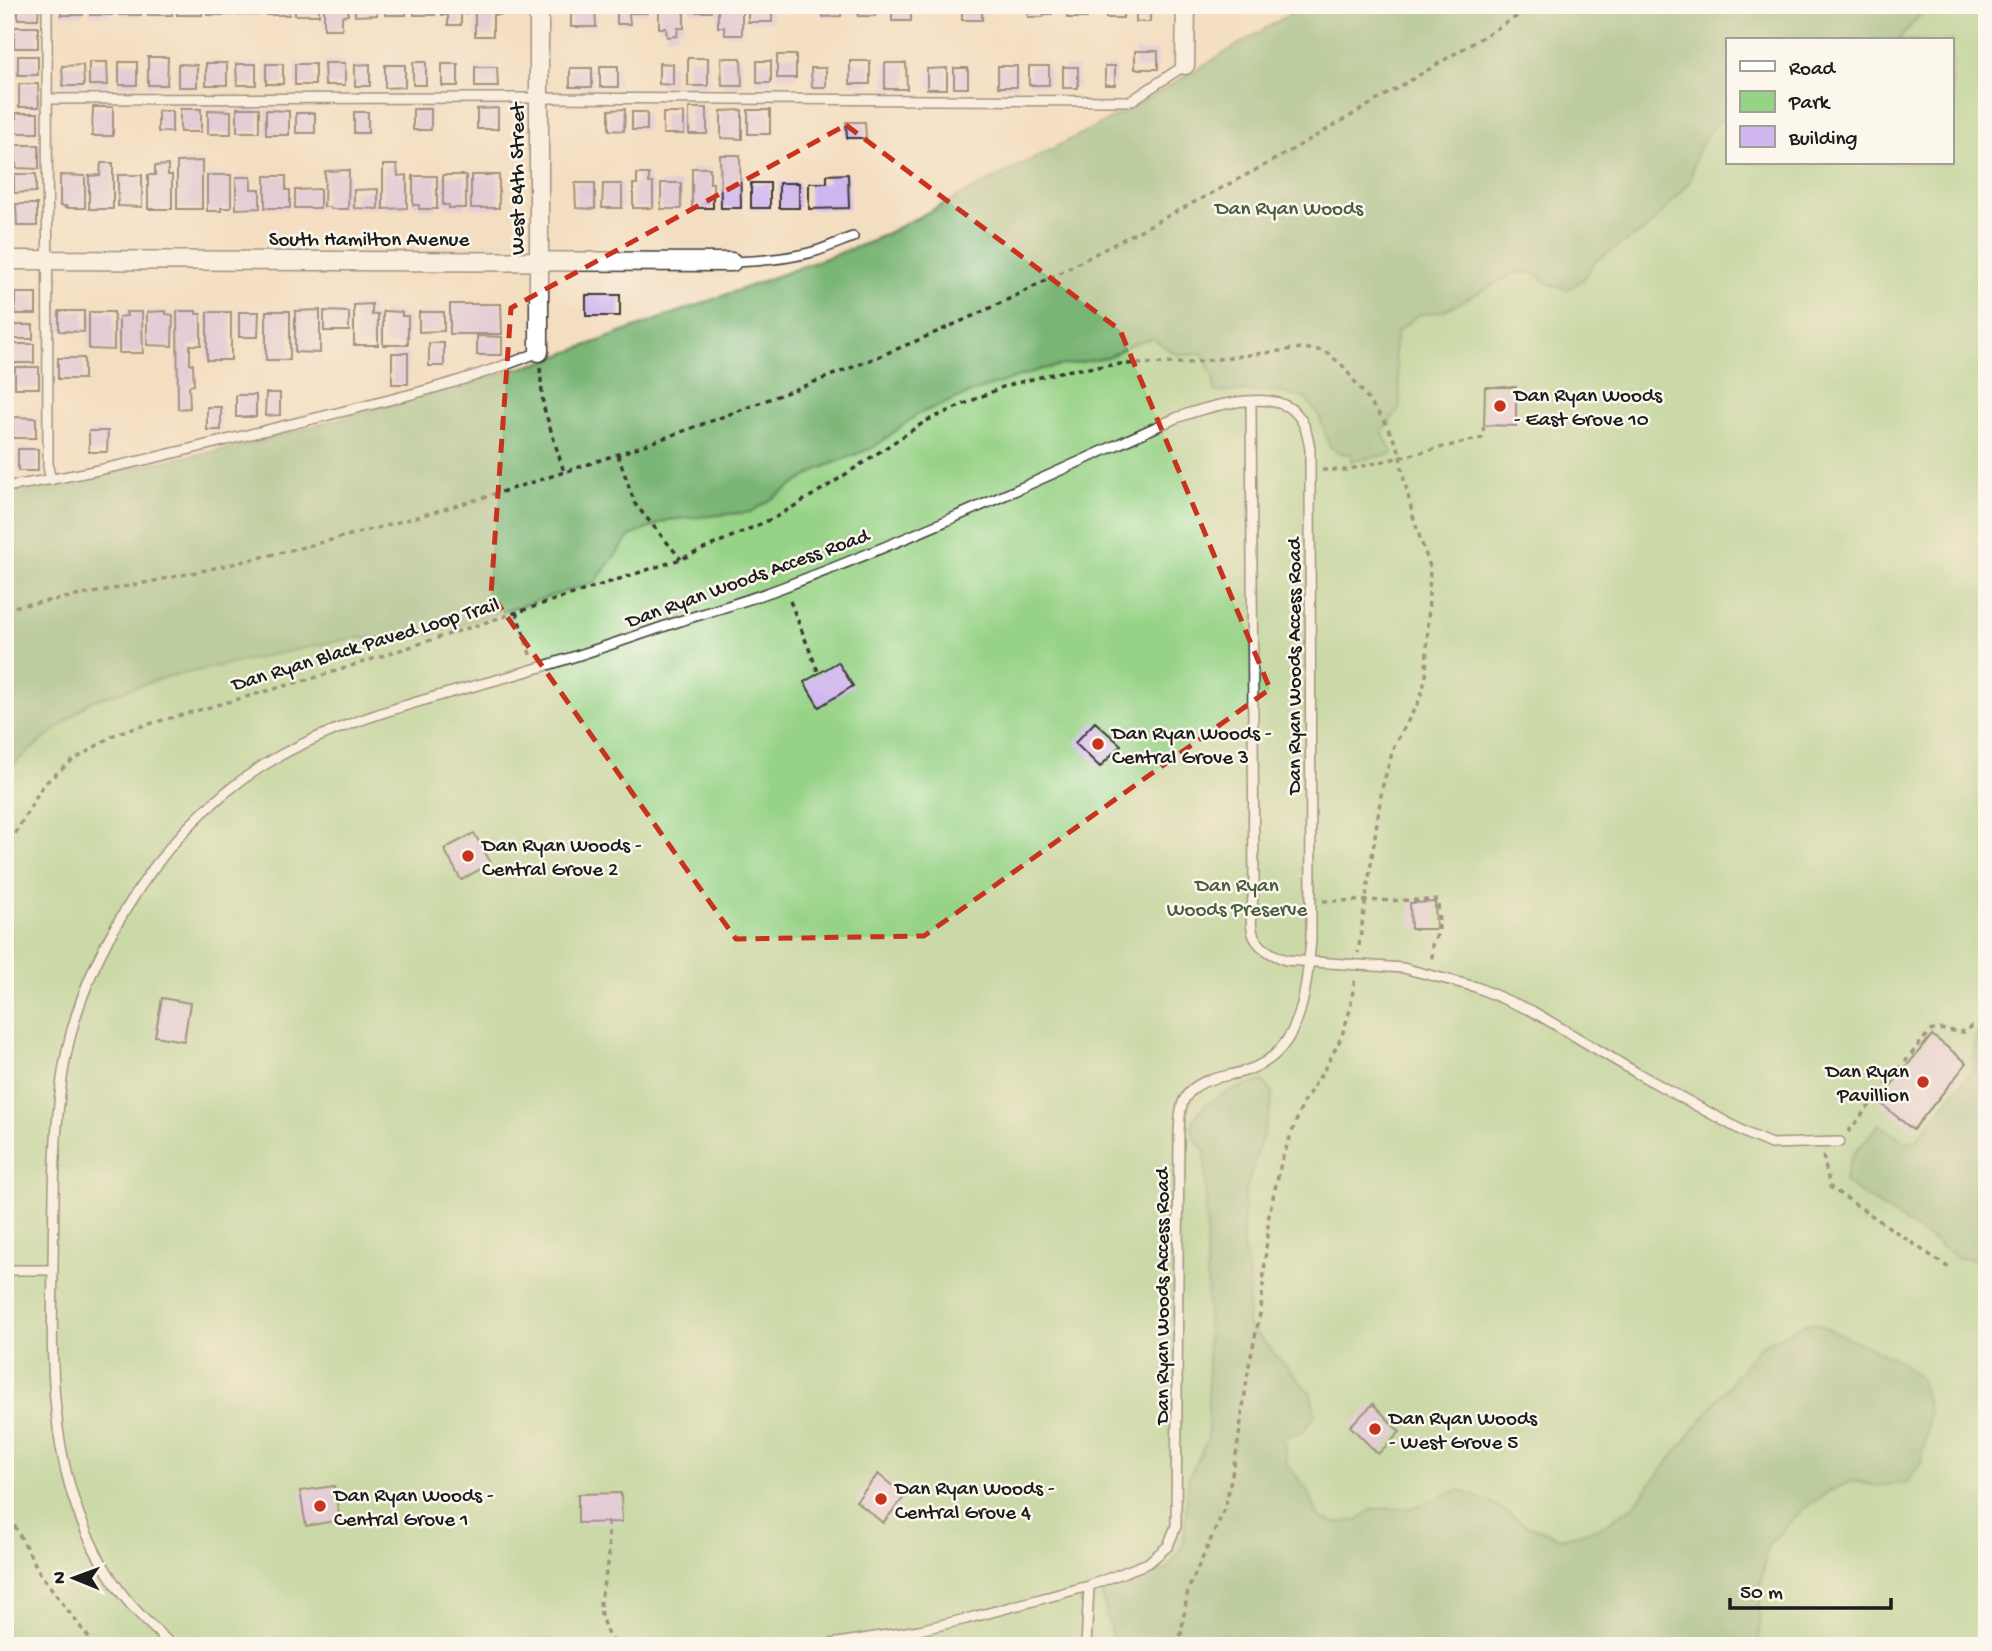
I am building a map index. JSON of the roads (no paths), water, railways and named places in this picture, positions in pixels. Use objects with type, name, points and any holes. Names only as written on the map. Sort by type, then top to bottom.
[{"type":"street","name":"West 84th Street","points":[[538,5],[538,352]]},
{"type":"street","points":[[1185,65],[1186,5]]},
{"type":"street","name":"South Hamilton Avenue","points":[[5,260],[732,262]]},
{"type":"lane","points":[[47,5],[48,467],[51,480]]},
{"type":"lane","points":[[47,99],[539,97],[1131,101],[1185,65]]},
{"type":"lane","points":[[732,262],[793,256],[853,237]]},
{"type":"lane","points":[[5,487],[51,480],[262,432],[446,386],[538,352]]},
{"type":"lane","name":"Dan Ryan Woods Access Road","points":[[173,1646],[146,1621],[114,1583],[89,1541],[69,1491],[58,1440],[54,1397],[53,1270],[62,1078],[75,1021],[92,970],[117,923],[142,881],[173,842],[207,807],[281,755],[374,716],[534,669],[785,587],[949,520],[1201,409],[1227,403],[1267,401],[1287,405],[1298,415],[1306,428],[1310,449],[1311,941],[1298,1014],[1291,1035],[1264,1063],[1196,1085],[1184,1099],[1180,1113],[1176,1525],[1168,1546],[1148,1563],[1089,1586],[931,1627],[820,1646]]},
{"type":"lane","points":[[1251,402],[1254,886],[1250,925],[1262,947],[1274,956],[1286,960],[1403,968],[1476,987],[1532,1012],[1637,1073],[1771,1144],[1840,1142]]},
{"type":"lane","points":[[5,1269],[53,1270]]},
{"type":"lane","points":[[1086,1646],[1089,1586]]},
{"type":"place","name":"Dan Ryan Woods - East Grove 10","points":[[1500,406]]},
{"type":"place","name":"Dan Ryan Woods - Central Grove 3","points":[[1098,744]]},
{"type":"place","name":"Dan Ryan Woods - Central Grove 2","points":[[468,856]]},
{"type":"place","name":"Dan Ryan Pavillion","points":[[1923,1082]]},
{"type":"place","name":"Dan Ryan Woods - West Grove 5","points":[[1375,1429]]},
{"type":"place","name":"Dan Ryan Woods - Central Grove 4","points":[[881,1499]]},
{"type":"place","name":"Dan Ryan Woods - Central Grove 1","points":[[320,1506]]},
{"type":"park label","name":"Dan Ryan Woods","points":[[1289,207]]},
{"type":"park label","name":"Dan Ryan Woods Preserve","points":[[1237,896]]}]
